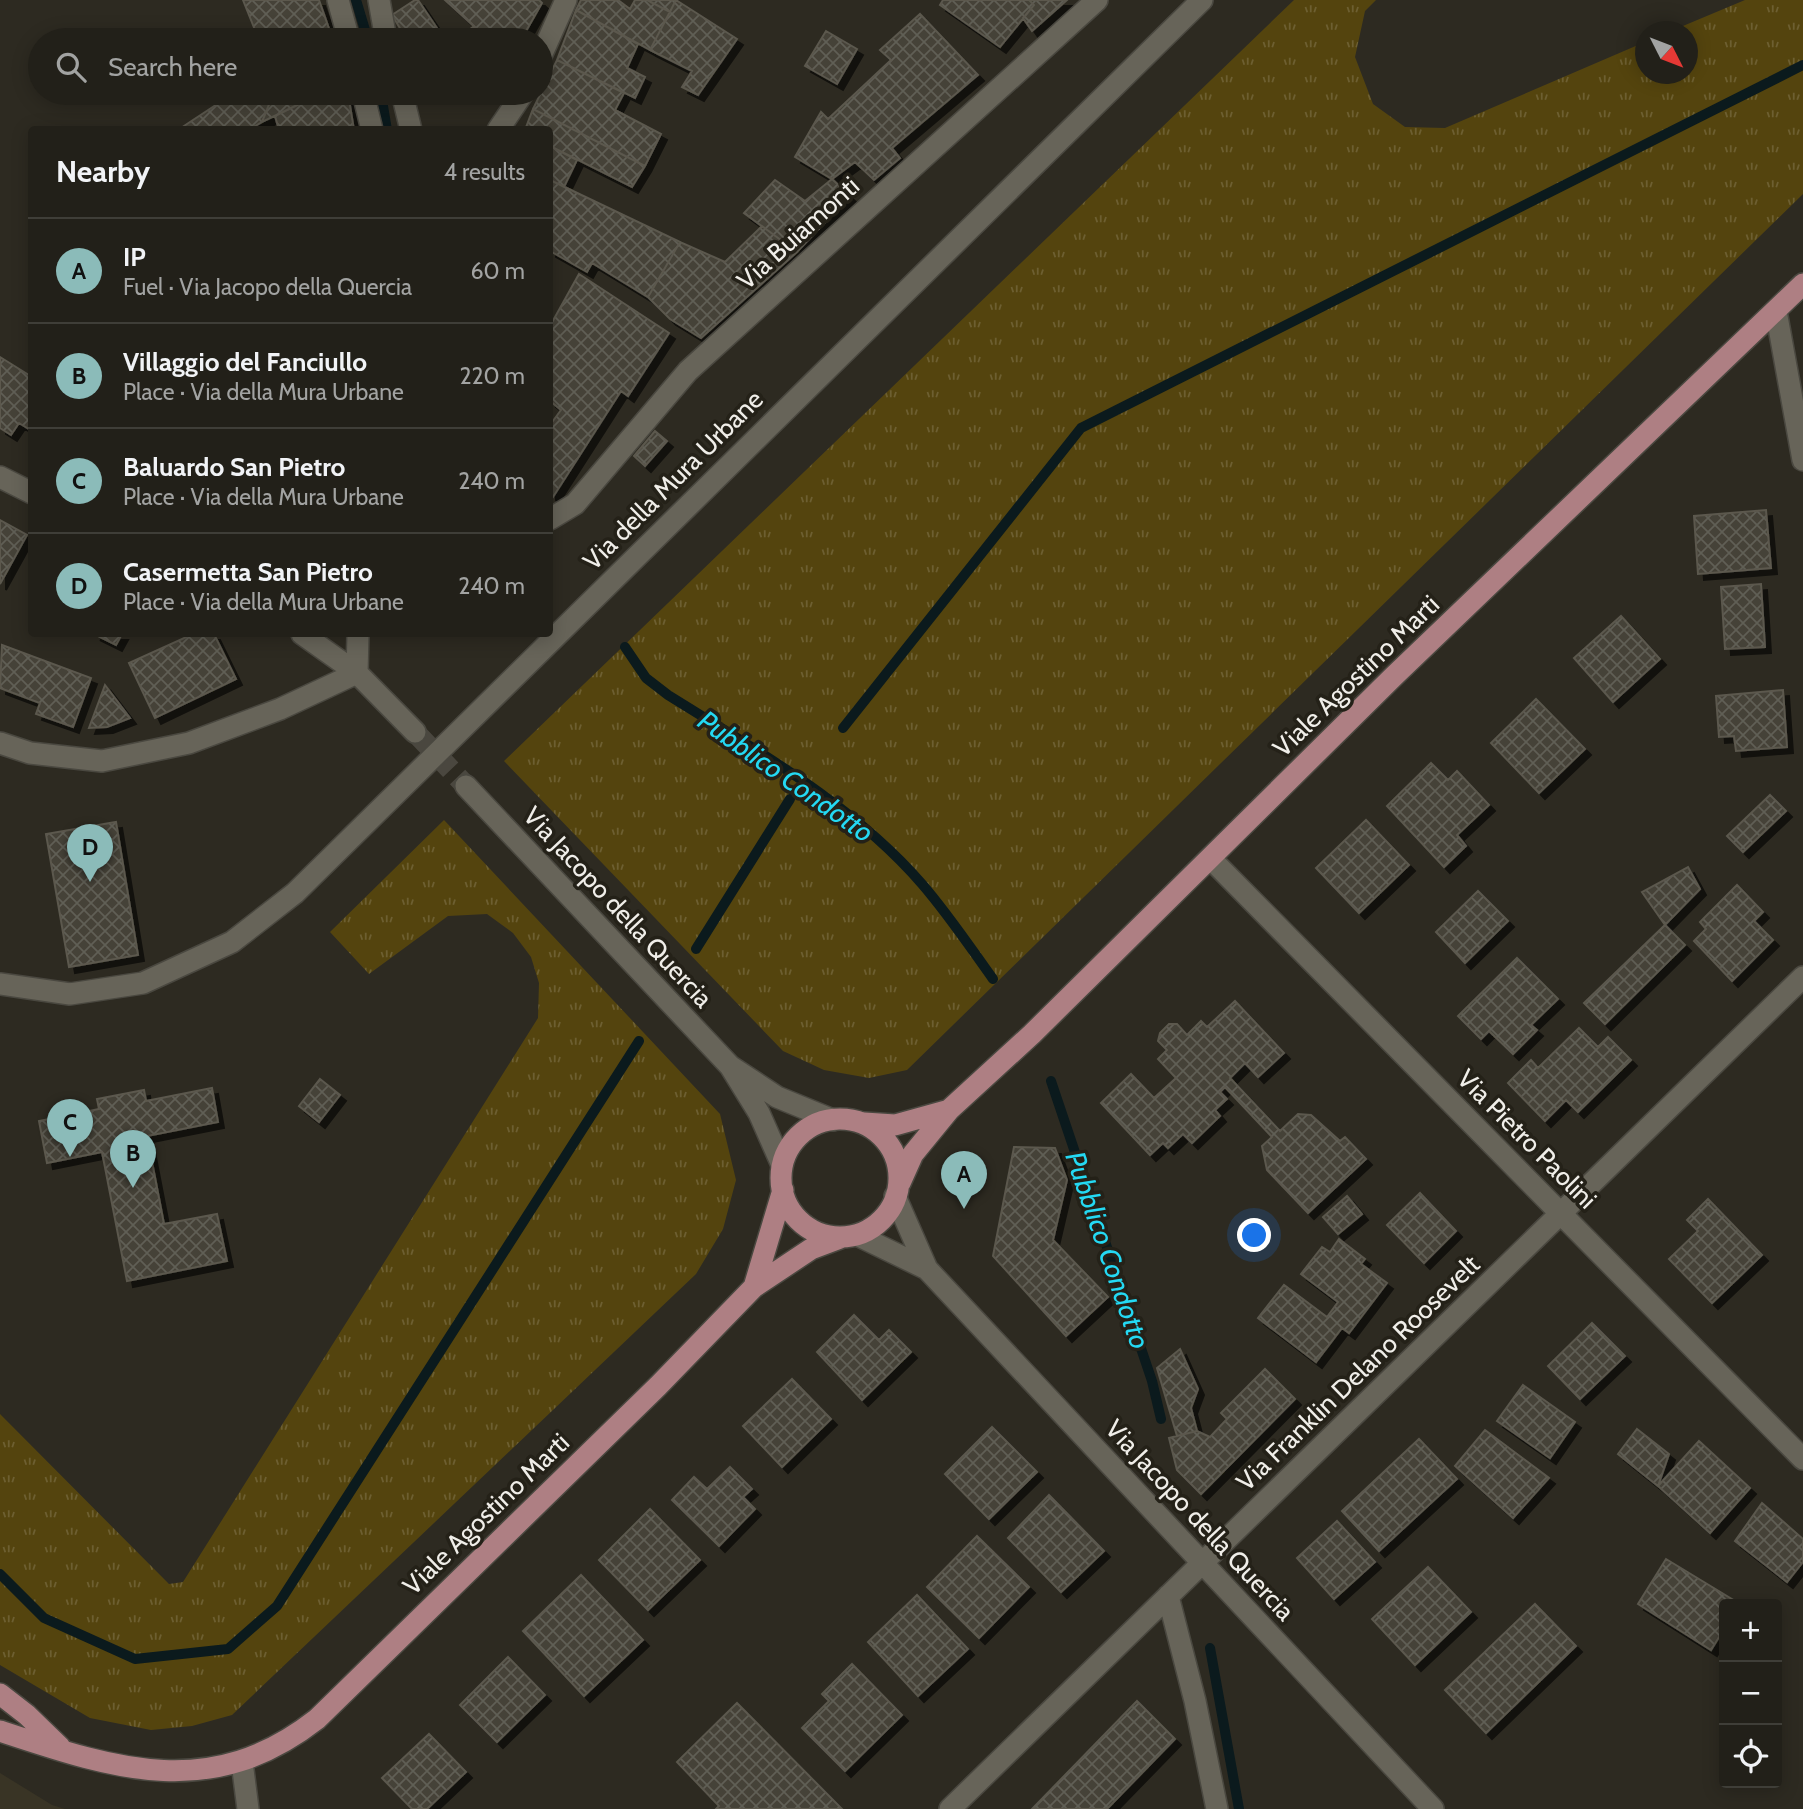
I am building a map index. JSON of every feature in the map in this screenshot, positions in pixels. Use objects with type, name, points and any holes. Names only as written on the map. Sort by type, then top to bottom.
[{"type":"main road","name":"Viale Agostino Marti","points":[[897,1191],[913,1154],[949,1110],[1211,859],[1394,676],[1803,284]]},
{"type":"main road","name":"Viale Agostino Marti","points":[[844,1121],[895,1125],[949,1110]]},
{"type":"main road","points":[[844,1121],[879,1135],[891,1149],[898,1166],[897,1191],[883,1219],[850,1236],[830,1237],[807,1228],[786,1203],[782,1165],[790,1147],[803,1133],[844,1121]]},
{"type":"main road","name":"Viale Agostino Marti","points":[[754,1287],[783,1190]]},
{"type":"main road","name":"Viale Agostino Marti","points":[[0,1731],[60,1747],[110,1765],[155,1771],[187,1771],[242,1762],[296,1735],[317,1719],[658,1386],[754,1287],[811,1249],[850,1236]]},
{"type":"main road","points":[[0,1694],[27,1715],[60,1747]]},
{"type":"street","points":[[338,0],[346,28]]},
{"type":"street","points":[[379,0],[384,28]]},
{"type":"street","points":[[553,29],[566,0]]},
{"type":"street","name":"Via Buiamonti","points":[[553,517],[575,504],[688,372],[1097,0]]},
{"type":"street","name":"Via della Mura Urbane","points":[[0,984],[69,994],[143,983],[232,942],[295,893],[1202,0]]},
{"type":"street","points":[[366,105],[371,126]]},
{"type":"street","points":[[405,105],[410,126]]},
{"type":"street","points":[[501,126],[515,105]]},
{"type":"street","points":[[1776,311],[1803,460]]},
{"type":"street","points":[[0,477],[28,491]]},
{"type":"street","points":[[306,637],[357,673],[415,732]]},
{"type":"street","points":[[357,673],[358,637]]},
{"type":"street","points":[[0,743],[30,752],[102,761],[189,743],[280,709],[357,673]]},
{"type":"street","name":"Via Jacopo della Quercia","points":[[466,786],[730,1066],[759,1113],[782,1165]]},
{"type":"street","name":"Via Pietro Paolini","points":[[1211,859],[1803,1460]]},
{"type":"street","name":"Via Franklin Delano Roosevelt","points":[[950,1809],[1562,1215],[1803,976]]},
{"type":"street","name":"Via Jacopo della Quercia","points":[[730,1066],[777,1097],[844,1121]]},
{"type":"street","name":"Via Jacopo della Quercia","points":[[897,1191],[927,1269],[1433,1809]]},
{"type":"street","name":"Via Jacopo della Quercia","points":[[850,1236],[927,1269]]},
{"type":"street","points":[[1168,1596],[1195,1701],[1216,1809]]},
{"type":"street","points":[[242,1762],[248,1809]]},
{"type":"shaded area","points":[[0,1773],[52,1805],[65,1809],[0,1809]]},
{"type":"green space","points":[[1294,0],[1376,0],[1365,11],[1355,57],[1373,104],[1405,127],[1445,128],[1635,46],[1635,84],[1698,84],[1698,21],[1695,21],[1745,0],[1803,0],[1803,194],[907,1070],[869,1078],[824,1070],[783,1051],[504,761]]},
{"type":"green space","points":[[444,820],[720,1114],[736,1180],[723,1229],[696,1274],[232,1715],[192,1726],[151,1730],[90,1718],[0,1665],[0,1414],[169,1584],[183,1582],[538,1018],[539,983],[531,957],[513,933],[487,914],[448,916],[369,974],[330,932]]},
{"type":"building","points":[[243,0],[319,0],[329,28],[254,28]]},
{"type":"building","points":[[418,0],[437,28],[400,28],[392,15]]},
{"type":"building","points":[[445,0],[539,0],[542,3],[528,28],[476,28]]},
{"type":"building","points":[[581,0],[618,0],[630,9],[635,0],[647,0],[670,12],[650,50],[576,10]]},
{"type":"building","points":[[647,0],[676,0],[670,12]]},
{"type":"building","points":[[676,0],[737,39],[698,95],[682,87],[692,71],[650,50]]},
{"type":"building","points":[[943,0],[1029,0],[1034,5],[1000,47],[940,5]]},
{"type":"building","points":[[1029,0],[1067,0],[1032,31],[1023,18],[1034,5]]},
{"type":"building","points":[[576,10],[638,44],[627,68],[645,77],[635,98],[557,60]]},
{"type":"building","points":[[920,14],[978,75],[892,148],[900,158],[874,180],[855,162],[832,179],[795,157],[821,112],[828,119],[891,60],[880,50]]},
{"type":"building","points":[[826,31],[857,49],[837,84],[805,66]]},
{"type":"building","points":[[557,60],[624,93],[615,110],[661,134],[645,166],[533,109],[535,105],[553,105],[553,68]]},
{"type":"building","points":[[216,105],[269,105],[262,122],[255,126],[184,126]]},
{"type":"building","points":[[269,105],[297,105],[262,122]]},
{"type":"building","points":[[297,105],[350,105],[353,126],[278,126],[275,116]]},
{"type":"building","points":[[533,109],[645,166],[632,187],[553,148],[553,126],[527,126]]},
{"type":"building","points":[[553,148],[577,160],[564,187],[553,182]]},
{"type":"building","points":[[832,179],[850,196],[797,252],[744,213],[775,180],[805,201]]},
{"type":"building","points":[[553,181],[680,242],[648,297],[592,263],[587,272],[553,253]]},
{"type":"building","points":[[762,226],[797,252],[701,338],[670,319],[648,297],[680,242],[725,262]]},
{"type":"building","points":[[579,274],[669,333],[628,396],[621,391],[553,497],[553,421],[561,410],[553,403],[553,321]]},
{"type":"building","points":[[0,357],[28,374],[28,429],[19,423],[11,435],[0,428]]},
{"type":"building","points":[[655,431],[667,441],[645,466],[634,456]]},
{"type":"building","points":[[1766,510],[1771,568],[1698,574],[1694,516]]},
{"type":"building","points":[[0,520],[27,535],[0,584]]},
{"type":"building","points":[[1761,584],[1765,647],[1725,649],[1721,587]]},
{"type":"building","points":[[1621,616],[1660,659],[1613,702],[1574,658]]},
{"type":"building","points":[[100,637],[120,637],[116,645]]},
{"type":"building","points":[[186,637],[215,637],[236,679],[155,718],[129,663]]},
{"type":"building","points":[[2,645],[91,678],[73,727],[36,714],[40,703],[0,688]]},
{"type":"building","points":[[105,685],[130,718],[107,727],[89,728]]},
{"type":"building","points":[[1783,690],[1787,747],[1736,751],[1734,736],[1719,737],[1716,696]]},
{"type":"building","points":[[1536,699],[1585,749],[1539,793],[1491,743]]},
{"type":"building","points":[[1431,763],[1448,780],[1457,771],[1489,805],[1457,835],[1466,846],[1444,867],[1387,806]]},
{"type":"building","points":[[1770,795],[1786,811],[1743,852],[1727,836]]},
{"type":"building","points":[[1366,820],[1409,865],[1359,913],[1316,868]]},
{"type":"building","points":[[116,822],[138,955],[69,967],[46,834]]},
{"type":"building","points":[[1688,867],[1700,889],[1665,925],[1642,892]]},
{"type":"building","points":[[1737,885],[1763,912],[1754,921],[1773,940],[1732,981],[1694,941],[1706,929],[1700,922]]},
{"type":"building","points":[[1478,891],[1508,921],[1465,963],[1436,932]]},
{"type":"building","points":[[1665,925],[1685,945],[1605,1024],[1584,1003]]},
{"type":"building","points":[[1517,958],[1558,999],[1531,1025],[1537,1030],[1513,1054],[1489,1031],[1481,1039],[1458,1016]]},
{"type":"building","points":[[1235,1001],[1284,1053],[1258,1077],[1245,1063],[1230,1078],[1280,1131],[1298,1114],[1311,1115],[1340,1141],[1345,1137],[1366,1159],[1308,1213],[1267,1170],[1262,1146],[1272,1137],[1225,1087],[1220,1092],[1227,1099],[1215,1110],[1220,1116],[1192,1143],[1183,1134],[1168,1148],[1163,1143],[1150,1155],[1101,1103],[1131,1074],[1154,1098],[1176,1078],[1158,1059],[1167,1050],[1158,1041],[1160,1033],[1169,1024],[1177,1024],[1187,1035],[1201,1021],[1207,1027]]},
{"type":"building","points":[[1579,1028],[1598,1047],[1608,1037],[1631,1060],[1578,1112],[1566,1100],[1545,1121],[1508,1083],[1531,1060],[1538,1068]]},
{"type":"building","points":[[320,1079],[340,1095],[319,1122],[299,1106]]},
{"type":"building","points":[[212,1088],[218,1122],[147,1136],[164,1224],[217,1214],[227,1261],[127,1281],[102,1152],[47,1163],[39,1121],[99,1109],[97,1099],[144,1090],[146,1101]]},
{"type":"building","points":[[1014,1147],[1055,1148],[1067,1180],[1053,1240],[1108,1297],[1066,1336],[993,1256]]},
{"type":"building","points":[[1420,1193],[1456,1231],[1424,1263],[1387,1225]]},
{"type":"building","points":[[1347,1196],[1362,1214],[1338,1234],[1323,1217]]},
{"type":"building","points":[[1708,1199],[1762,1255],[1712,1303],[1669,1259],[1698,1231],[1687,1220]]},
{"type":"building","points":[[1339,1239],[1365,1259],[1361,1264],[1387,1283],[1349,1333],[1342,1328],[1316,1362],[1258,1318],[1284,1285],[1327,1317],[1338,1302],[1301,1274],[1322,1247],[1330,1252]]},
{"type":"building","points":[[854,1315],[879,1340],[889,1330],[911,1352],[862,1400],[817,1352]]},
{"type":"building","points":[[1592,1323],[1625,1356],[1580,1399],[1548,1366]]},
{"type":"building","points":[[1180,1349],[1198,1389],[1191,1408],[1197,1431],[1177,1436],[1157,1368]]},
{"type":"building","points":[[1265,1369],[1295,1399],[1201,1494],[1177,1470],[1169,1438],[1197,1431],[1210,1437],[1227,1419],[1221,1413]]},
{"type":"building","points":[[792,1379],[831,1419],[782,1467],[743,1426]]},
{"type":"building","points":[[1523,1385],[1575,1422],[1550,1458],[1497,1421]]},
{"type":"building","points":[[992,1427],[1037,1472],[989,1519],[945,1474]]},
{"type":"building","points":[[1637,1429],[1669,1454],[1658,1486],[1618,1454]]},
{"type":"building","points":[[1485,1430],[1549,1478],[1513,1518],[1455,1466]]},
{"type":"building","points":[[1419,1439],[1457,1479],[1379,1551],[1342,1511]]},
{"type":"building","points":[[1699,1441],[1750,1488],[1710,1533],[1658,1486]]},
{"type":"building","points":[[730,1467],[752,1489],[743,1497],[755,1509],[719,1546],[672,1500],[694,1477],[707,1489]]},
{"type":"building","points":[[1049,1495],[1104,1551],[1061,1592],[1008,1538]]},
{"type":"building","points":[[1762,1503],[1803,1539],[1803,1562],[1787,1582],[1735,1541]]},
{"type":"building","points":[[650,1509],[700,1560],[648,1610],[599,1560]]},
{"type":"building","points":[[1337,1521],[1375,1562],[1334,1599],[1297,1558]]},
{"type":"building","points":[[977,1536],[1029,1587],[979,1638],[927,1587]]},
{"type":"building","points":[[1666,1559],[1732,1599],[1719,1599],[1719,1637],[1711,1650],[1638,1604]]},
{"type":"building","points":[[1428,1567],[1471,1612],[1415,1665],[1372,1619]]},
{"type":"building","points":[[581,1575],[643,1640],[584,1696],[523,1631]]},
{"type":"building","points":[[917,1595],[968,1649],[918,1696],[868,1642]]},
{"type":"building","points":[[1535,1604],[1576,1646],[1486,1733],[1445,1690]]},
{"type":"building","points":[[508,1657],[545,1695],[497,1742],[460,1705]]},
{"type":"building","points":[[852,1664],[902,1715],[845,1771],[802,1728],[829,1701],[822,1694]]},
{"type":"building","points":[[1137,1701],[1175,1739],[1107,1809],[1032,1809]]},
{"type":"building","points":[[737,1703],[842,1809],[716,1809],[719,1806],[677,1762]]},
{"type":"building","points":[[429,1734],[466,1772],[427,1809],[412,1809],[382,1778]]},
{"type":"waterway","name":"Pubblico Condotto","points":[[356,0],[364,28]]},
{"type":"waterway","points":[[843,728],[1081,428],[1803,65]]},
{"type":"waterway","name":"Pubblico Condotto","points":[[383,105],[386,126]]},
{"type":"waterway","name":"Pubblico Condotto","points":[[625,647],[646,678],[668,695],[769,758],[835,804],[895,855],[950,919],[993,979]]},
{"type":"waterway","points":[[696,949],[790,799]]},
{"type":"waterway","points":[[0,1574],[44,1618],[135,1659],[228,1649],[277,1606],[639,1041]]},
{"type":"waterway","name":"Pubblico Condotto","points":[[1051,1081],[1152,1381],[1161,1419]]},
{"type":"waterway","name":"Pubblico Condotto","points":[[1210,1648],[1239,1809]]},
{"type":"tunnel","points":[[415,732],[466,786]]},
{"type":"place","name":"Casermetta San Pietro","points":[[90,882]]},
{"type":"place","name":"Baluardo San Pietro","points":[[70,1157]]},
{"type":"place","name":"Villaggio del Fanciullo","points":[[133,1188]]},
{"type":"place","name":"IP","points":[[964,1209]]}]
